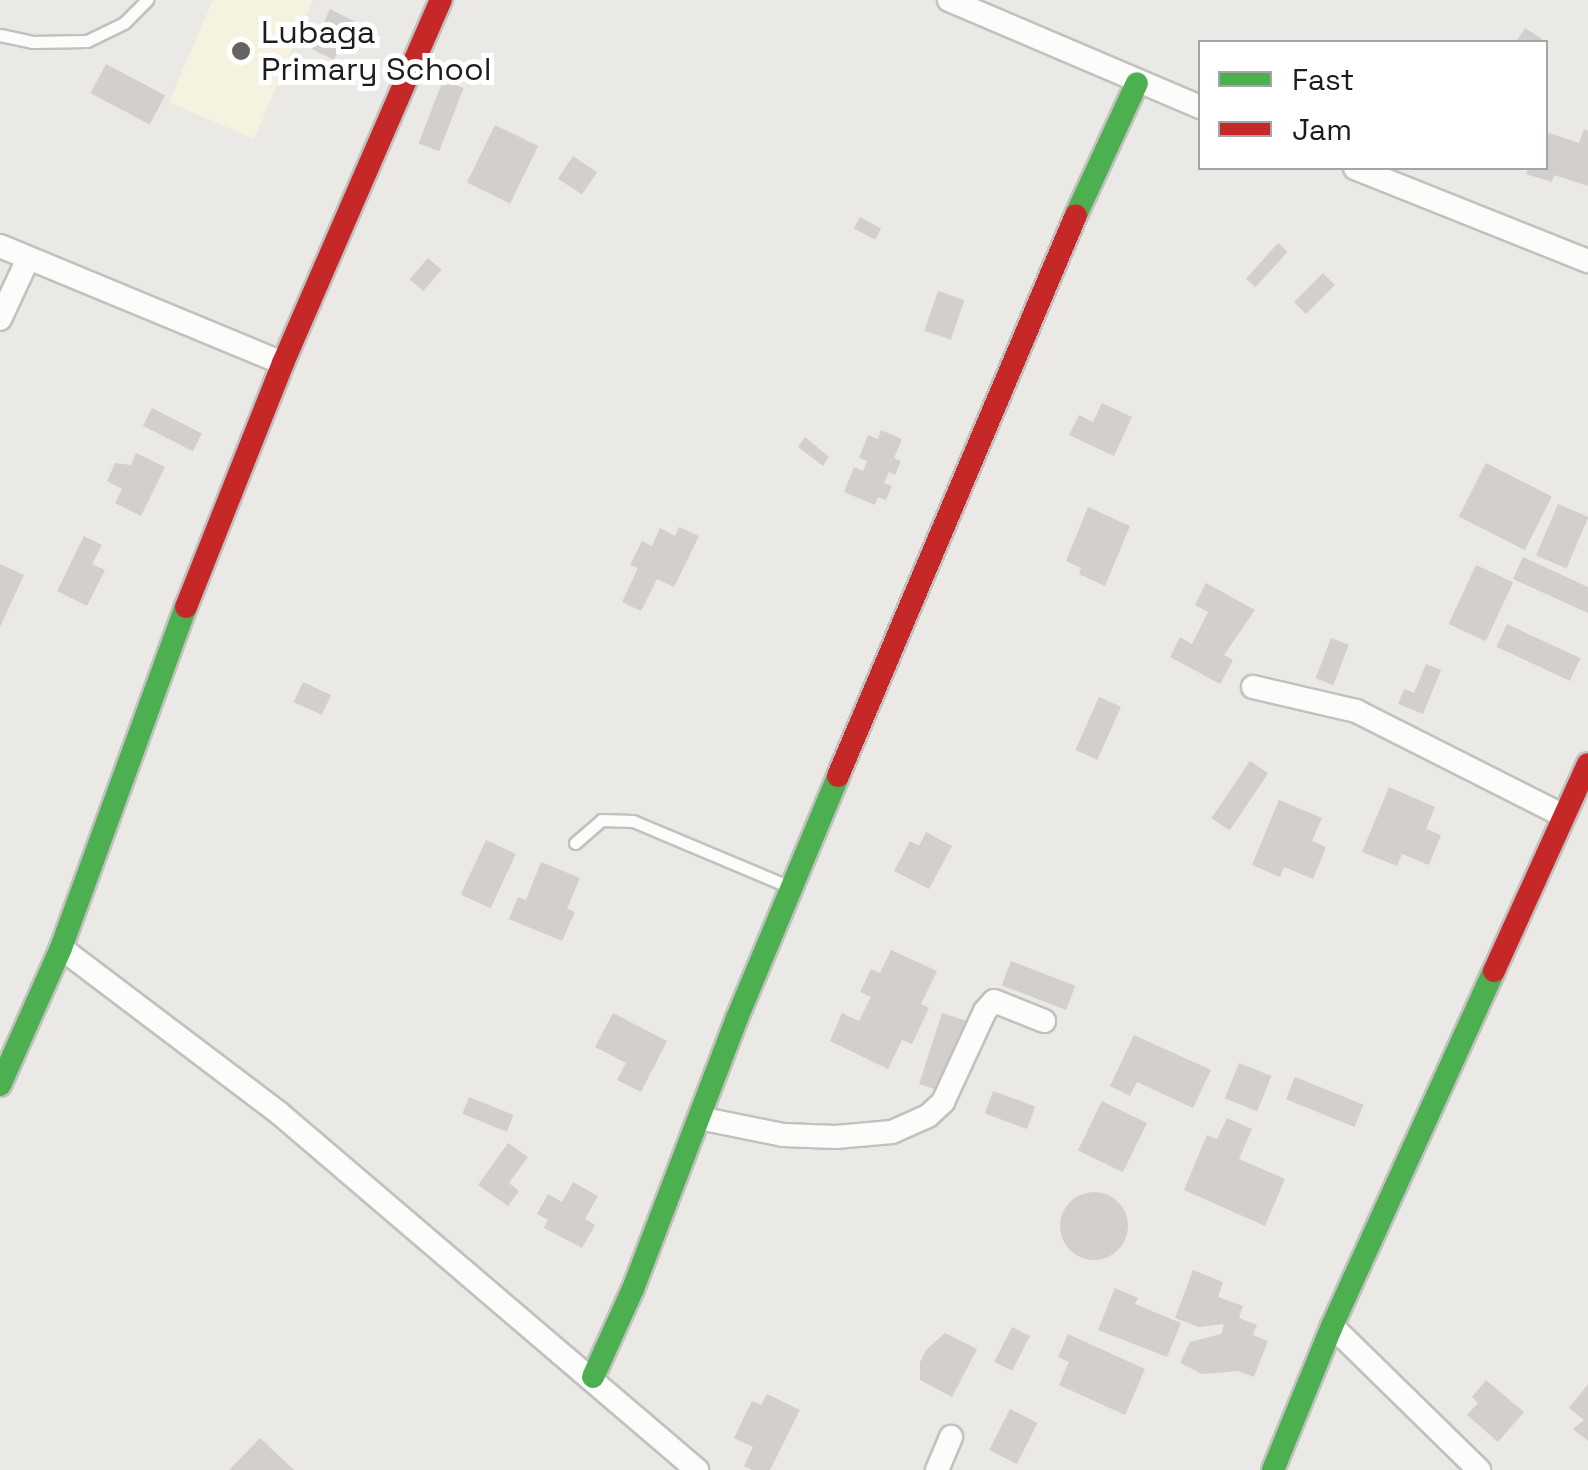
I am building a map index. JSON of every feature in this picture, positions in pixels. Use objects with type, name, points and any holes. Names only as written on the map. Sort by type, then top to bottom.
[{"type":"street","points":[[0,1084],[60,948],[166,656],[282,363],[441,0]]},
{"type":"street","points":[[949,0],[1198,106]]},
{"type":"street","points":[[593,1377],[634,1289],[792,887],[1052,268],[1136,83]]},
{"type":"street","points":[[1360,170],[1588,261]]},
{"type":"street","points":[[0,246],[282,363]]},
{"type":"street","points":[[0,319],[28,260]]},
{"type":"street","points":[[1253,687],[1356,711],[1564,816]]},
{"type":"street","points":[[1272,1470],[1332,1326],[1588,764]]},
{"type":"street","points":[[60,948],[279,1114],[698,1470]]},
{"type":"street","points":[[699,1118],[784,1135],[836,1137],[892,1132],[928,1116],[943,1102],[985,1010],[994,1002],[1044,1021]]},
{"type":"street","points":[[1332,1326],[1479,1470]]},
{"type":"street","points":[[937,1470],[951,1437]]},
{"type":"lane","points":[[0,35],[32,42],[87,41],[124,23],[147,0]]},
{"type":"lane","points":[[576,844],[600,820],[633,821],[792,887]]},
{"type":"shaded area","name":"Lubaga Primary School","points":[[213,0],[313,0],[254,139],[169,102]]},
{"type":"building","points":[[330,9],[363,26],[355,44],[344,39],[334,60],[312,49]]},
{"type":"building","points":[[1525,28],[1542,39],[1541,40],[1517,40]]},
{"type":"building","points":[[106,64],[165,95],[150,125],[91,93]]},
{"type":"building","points":[[443,80],[464,88],[439,151],[419,143]]},
{"type":"building","points":[[495,125],[538,146],[510,204],[467,183]]},
{"type":"building","points":[[1584,129],[1588,131],[1588,186],[1554,175],[1552,182],[1526,174],[1527,170],[1548,170],[1548,133],[1579,143]]},
{"type":"building","points":[[573,156],[597,172],[582,195],[558,178]]},
{"type":"building","points":[[860,217],[881,228],[875,240],[854,228]]},
{"type":"building","points":[[1278,243],[1288,252],[1256,287],[1246,279]]},
{"type":"building","points":[[428,258],[442,270],[423,291],[410,279]]},
{"type":"building","points":[[1323,273],[1335,285],[1306,314],[1294,302]]},
{"type":"building","points":[[938,291],[964,300],[951,340],[924,331]]},
{"type":"building","points":[[1102,403],[1132,417],[1114,456],[1069,435],[1079,415],[1093,422]]},
{"type":"building","points":[[152,408],[202,433],[193,451],[143,426]]},
{"type":"building","points":[[881,430],[902,439],[894,458],[901,461],[895,475],[889,472],[884,483],[892,486],[886,500],[878,497],[875,505],[844,492],[854,467],[863,471],[867,461],[859,458],[868,435],[878,439]]},
{"type":"building","points":[[805,437],[829,457],[823,466],[798,447]]},
{"type":"building","points":[[136,453],[165,467],[141,516],[115,503],[122,489],[107,481],[115,463],[131,465]]},
{"type":"building","points":[[1486,463],[1552,497],[1525,550],[1459,516]]},
{"type":"building","points":[[1558,504],[1588,517],[1566,568],[1536,556]]},
{"type":"building","points":[[1088,507],[1130,526],[1105,586],[1079,574],[1081,568],[1066,561]]},
{"type":"building","points":[[679,527],[699,536],[674,587],[657,579],[641,611],[622,602],[638,568],[630,565],[642,541],[652,546],[660,528],[675,536]]},
{"type":"building","points":[[84,536],[102,545],[92,564],[105,570],[87,606],[57,591]]},
{"type":"building","points":[[1523,557],[1588,587],[1588,613],[1513,579]]},
{"type":"building","points":[[0,564],[24,575],[0,627]]},
{"type":"building","points":[[1476,565],[1513,582],[1486,641],[1449,624]]},
{"type":"building","points":[[1206,583],[1255,610],[1224,655],[1233,660],[1220,684],[1170,657],[1180,637],[1192,644],[1208,612],[1195,605]]},
{"type":"building","points":[[1507,624],[1580,658],[1570,681],[1496,647]]},
{"type":"building","points":[[1331,638],[1349,645],[1333,685],[1316,678]]},
{"type":"building","points":[[1426,664],[1441,670],[1423,714],[1398,704],[1404,689],[1414,693]]},
{"type":"building","points":[[303,682],[331,695],[322,715],[294,702]]},
{"type":"building","points":[[1099,697],[1121,707],[1097,760],[1075,750]]},
{"type":"building","points":[[1250,761],[1268,773],[1230,831],[1211,818]]},
{"type":"building","points":[[1389,787],[1435,807],[1426,829],[1441,835],[1429,865],[1402,854],[1397,866],[1362,852]]},
{"type":"building","points":[[1279,800],[1322,818],[1312,841],[1326,847],[1313,879],[1284,867],[1280,877],[1252,865]]},
{"type":"building","points":[[926,832],[952,846],[929,889],[894,871],[910,841],[919,846]]},
{"type":"building","points":[[486,840],[516,854],[491,908],[461,894]]},
{"type":"building","points":[[541,862],[580,878],[567,909],[575,912],[562,941],[509,919],[518,897],[526,900]]},
{"type":"building","points":[[891,950],[937,971],[921,1004],[929,1008],[912,1044],[902,1040],[888,1069],[830,1041],[842,1013],[859,1021],[871,997],[860,992],[871,969],[880,973]]},
{"type":"building","points":[[1011,961],[1075,986],[1066,1010],[1002,985]]},
{"type":"building","points":[[613,1013],[667,1041],[641,1092],[617,1080],[626,1063],[595,1047]]},
{"type":"building","points":[[942,1013],[973,1023],[941,1091],[919,1084]]},
{"type":"building","points":[[1134,1035],[1211,1070],[1193,1108],[1137,1082],[1130,1096],[1110,1086]]},
{"type":"building","points":[[1239,1063],[1271,1076],[1257,1111],[1225,1098]]},
{"type":"building","points":[[1295,1077],[1364,1105],[1355,1127],[1286,1099]]},
{"type":"building","points":[[993,1091],[1035,1106],[1027,1129],[985,1114]]},
{"type":"building","points":[[469,1097],[514,1115],[507,1132],[462,1114]]},
{"type":"building","points":[[1102,1101],[1147,1123],[1123,1172],[1078,1150]]},
{"type":"building","points":[[1227,1118],[1252,1129],[1239,1159],[1285,1179],[1265,1226],[1184,1190],[1207,1135],[1217,1139]]},
{"type":"building","points":[[508,1143],[528,1157],[509,1183],[519,1191],[508,1206],[478,1185]]},
{"type":"building","points":[[573,1182],[598,1196],[585,1219],[595,1225],[582,1248],[544,1228],[548,1220],[537,1214],[548,1194],[562,1202]]},
{"type":"building","points":[[1094,1192],[1107,1194],[1118,1202],[1126,1213],[1126,1239],[1118,1250],[1107,1258],[1094,1260],[1081,1258],[1070,1250],[1062,1239],[1060,1226],[1062,1213],[1070,1202],[1081,1194]]},
{"type":"building","points":[[1193,1270],[1223,1282],[1218,1297],[1243,1306],[1239,1318],[1257,1325],[1253,1335],[1268,1341],[1254,1377],[1238,1371],[1202,1374],[1180,1363],[1190,1342],[1221,1334],[1224,1324],[1199,1327],[1175,1318]]},
{"type":"building","points":[[1115,1288],[1138,1298],[1135,1304],[1181,1323],[1167,1357],[1098,1330]]},
{"type":"building","points":[[1012,1327],[1030,1336],[1012,1371],[994,1362]]},
{"type":"building","points":[[945,1333],[977,1349],[952,1397],[920,1380],[920,1362],[926,1350]]},
{"type":"building","points":[[1068,1334],[1145,1369],[1125,1415],[1059,1385],[1069,1362],[1058,1357]]},
{"type":"building","points":[[1486,1380],[1524,1412],[1498,1442],[1467,1415],[1478,1403],[1472,1397]]},
{"type":"building","points":[[1588,1384],[1588,1441],[1573,1429],[1584,1420],[1569,1408]]},
{"type":"building","points":[[767,1394],[800,1410],[770,1470],[752,1470],[744,1466],[753,1447],[734,1438],[752,1401],[761,1405]]},
{"type":"building","points":[[1010,1409],[1038,1423],[1017,1464],[989,1450]]},
{"type":"building","points":[[260,1438],[294,1470],[229,1470]]},
{"type":"traffic: fast","points":[[1076,215],[1137,83]]},
{"type":"traffic: fast","points":[[0,1085],[61,948],[186,607]]},
{"type":"traffic: fast","points":[[593,1377],[633,1289],[737,1018],[838,776]]},
{"type":"traffic: fast","points":[[1273,1470],[1332,1326],[1494,971]]},
{"type":"traffic: jam","points":[[186,607],[283,363],[441,0]]},
{"type":"traffic: jam","points":[[838,776],[1076,215]]},
{"type":"traffic: jam","points":[[1494,971],[1588,764]]},
{"type":"place","name":"Lubaga Primary School","points":[[241,51]]}]
